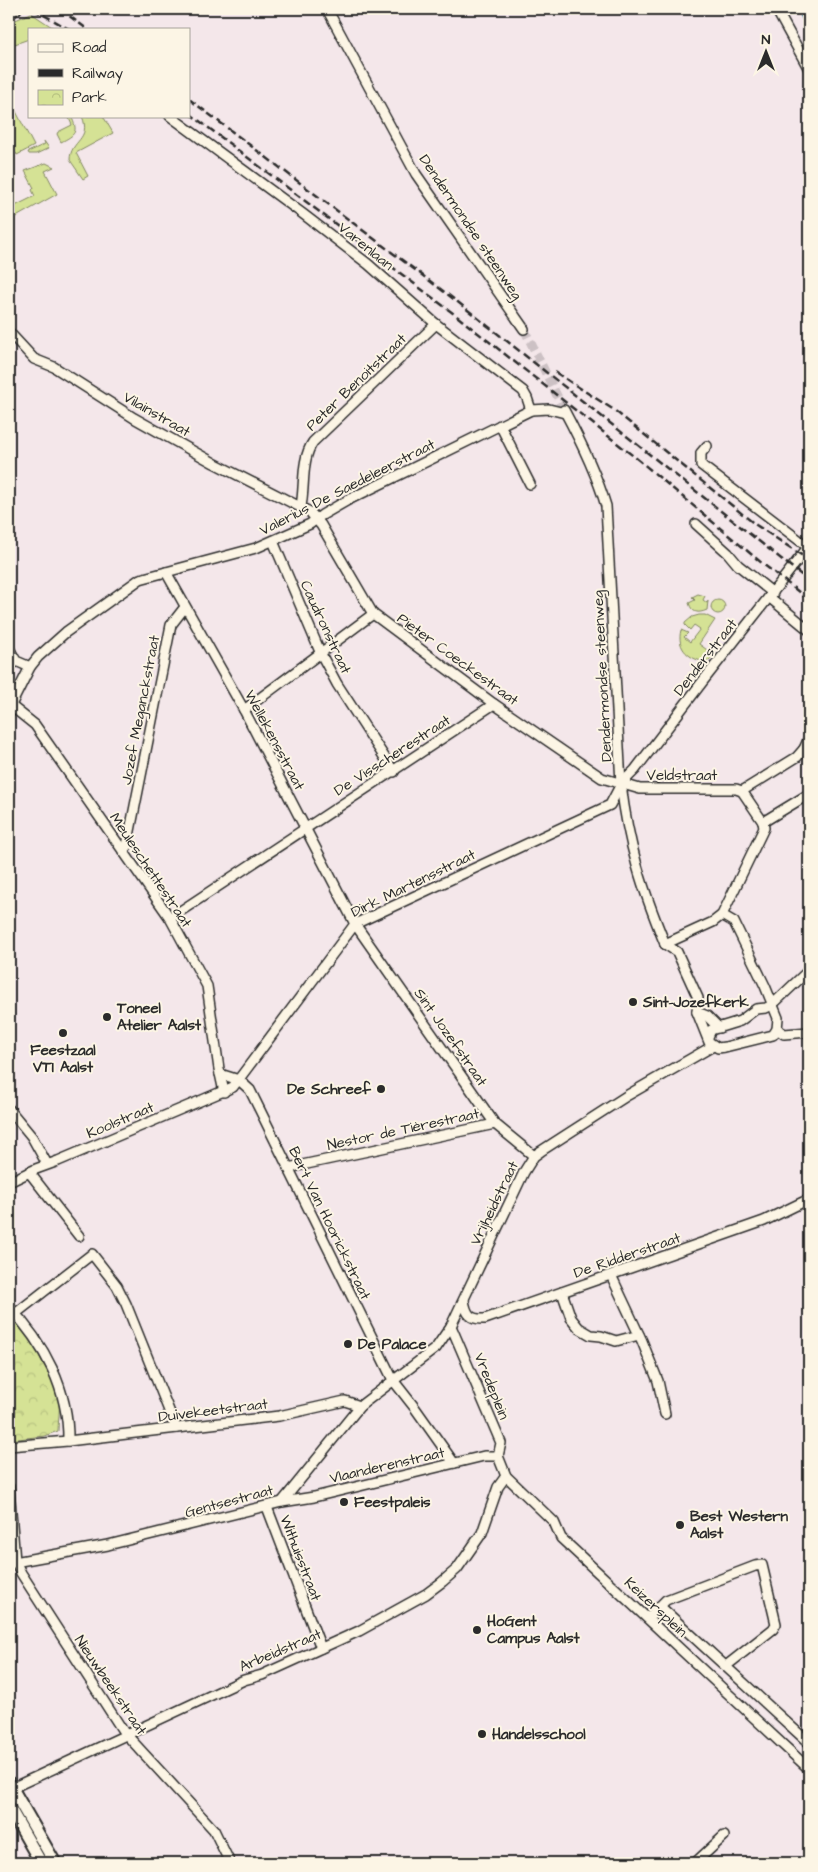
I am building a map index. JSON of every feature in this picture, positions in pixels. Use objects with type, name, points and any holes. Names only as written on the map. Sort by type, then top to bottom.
[{"type":"main road","points":[[9,12],[15,9]]},
{"type":"main road","points":[[10,1786],[55,1863]]},
{"type":"main road","points":[[9,1807],[41,1863]]},
{"type":"street","name":"Dendermondse steenweg","points":[[333,9],[341,33],[416,174],[524,329]]},
{"type":"street","points":[[776,9],[809,69]]},
{"type":"street","name":"Varenlaan","points":[[173,118],[368,264],[436,324],[523,391],[531,410]]},
{"type":"street","name":"Peter Benoitstraat","points":[[301,506],[308,450],[436,324]]},
{"type":"street","name":"Vilainstraat","points":[[9,332],[34,359],[54,367],[134,418],[214,463],[287,501],[301,506]]},
{"type":"street","name":"Valerius De Saedeleerstraat","points":[[10,707],[30,667],[66,632],[140,579],[239,553],[273,541],[310,524],[348,500],[531,410],[550,409],[564,411]]},
{"type":"street","name":"Dendermondse steenweg","points":[[564,411],[600,485],[606,506],[621,784],[626,822],[634,860],[665,944]]},
{"type":"street","points":[[500,425],[530,484]]},
{"type":"street","points":[[707,446],[701,453],[701,465],[808,547]]},
{"type":"street","points":[[301,506],[316,519]]},
{"type":"street","name":"Pieter Coeckestraat","points":[[316,519],[374,614],[494,704],[602,778],[621,784]]},
{"type":"street","points":[[696,524],[809,630]]},
{"type":"street","name":"Caudronstraat","points":[[273,541],[320,654],[337,684],[394,772]]},
{"type":"street","name":"Denderstraat","points":[[621,784],[635,770],[808,547]]},
{"type":"street","name":"Wellekensstraat","points":[[166,572],[244,710],[355,924]]},
{"type":"street","name":"Jozef Meganckstraat","points":[[123,851],[127,846],[171,625],[185,607]]},
{"type":"street","points":[[244,710],[374,614]]},
{"type":"street","points":[[9,648],[16,661],[30,667]]},
{"type":"street","name":"De Visscherestraat","points":[[170,918],[394,772],[494,704]]},
{"type":"street","name":"Meuleschettestraat","points":[[10,707],[35,725],[170,918],[208,986],[224,1092]]},
{"type":"street","points":[[665,944],[712,922],[722,915],[764,828],[764,822],[742,791],[807,752],[809,738]]},
{"type":"street","name":"Veldstraat","points":[[621,784],[640,789],[736,789],[742,791]]},
{"type":"street","name":"Dirk Martensstraat","points":[[239,1080],[355,924],[610,805],[621,784]]},
{"type":"street","points":[[764,822],[809,794]]},
{"type":"street","points":[[665,944],[677,952],[698,998],[697,1012],[701,1025],[712,1046],[724,1047],[773,1035],[777,1030],[778,1018],[765,986],[734,922],[722,915]]},
{"type":"street","name":"Sint Jozefstraat","points":[[355,924],[494,1124],[534,1156]]},
{"type":"street","points":[[708,1037],[712,1030],[740,1021],[756,1009],[772,1005],[809,970]]},
{"type":"street","points":[[697,1012],[710,1018],[719,1028]]},
{"type":"street","points":[[777,1030],[784,1034],[809,1032]]},
{"type":"street","name":"Vrijheidstraat","points":[[393,1380],[436,1348],[451,1326],[524,1172],[534,1156],[628,1096],[712,1046]]},
{"type":"street","points":[[220,1074],[232,1080],[239,1080]]},
{"type":"street","name":"Koolstraat","points":[[9,1182],[47,1164],[224,1092],[233,1088],[239,1080]]},
{"type":"street","name":"Bert Van Hoorickstraat","points":[[239,1080],[250,1090],[393,1380]]},
{"type":"street","points":[[9,1109],[32,1138],[47,1164]]},
{"type":"street","name":"Nestor de Tièrestraat","points":[[288,1168],[494,1124]]},
{"type":"street","points":[[29,1172],[79,1236]]},
{"type":"street","name":"De Ridderstraat","points":[[464,1300],[468,1315],[482,1320],[764,1221],[803,1202],[809,1201]]},
{"type":"street","points":[[68,1441],[68,1422],[57,1379],[49,1361],[12,1311],[92,1254],[117,1286],[126,1304],[176,1428]]},
{"type":"street","points":[[611,1275],[658,1381],[665,1414]]},
{"type":"street","points":[[562,1292],[571,1318],[579,1328],[591,1335],[616,1341],[639,1335]]},
{"type":"street","name":"Vredeplein","points":[[451,1326],[501,1443],[498,1456]]},
{"type":"street","points":[[393,1380],[454,1464]]},
{"type":"street","name":"Gentsestraat","points":[[12,1562],[108,1545],[282,1502],[360,1406],[393,1380]]},
{"type":"street","name":"Duivekeetstraat","points":[[9,1446],[68,1441],[279,1416],[345,1401],[360,1406]]},
{"type":"street","name":"Vlaanderenstraat","points":[[282,1502],[314,1497],[484,1456],[498,1456]]},
{"type":"street","name":"Keizersplein","points":[[498,1456],[506,1476],[554,1522],[561,1538],[809,1769]]},
{"type":"street","name":"Arbeidstraat","points":[[10,1786],[127,1735],[244,1680],[262,1675],[359,1631],[426,1594],[457,1569],[482,1533],[498,1487],[506,1476]]},
{"type":"street","points":[[9,1487],[12,1562]]},
{"type":"street","name":"Withuisstraat","points":[[267,1507],[320,1648]]},
{"type":"street","name":"Nieuwbeekstraat","points":[[12,1562],[123,1731],[214,1830],[230,1863]]},
{"type":"street","points":[[648,1618],[666,1600],[762,1565],[776,1624],[773,1629],[726,1666]]},
{"type":"street","name":"Keizersplein","points":[[654,1610],[663,1609],[809,1743]]},
{"type":"street","points":[[695,1863],[724,1836]]},
{"type":"green space","points":[[31,13],[52,27],[28,28],[28,39],[9,46],[9,23]]},
{"type":"green space","points":[[9,98],[34,146],[17,155],[16,153],[10,155],[9,152]]},
{"type":"green space","points":[[69,118],[72,118],[75,129],[70,137],[61,142],[57,134],[58,132],[72,125]]},
{"type":"green space","points":[[82,118],[104,118],[113,133],[76,153],[88,176],[83,179],[70,160],[73,148],[83,135]]},
{"type":"green space","points":[[44,141],[49,148],[36,154],[29,154],[28,152],[45,144]]},
{"type":"green space","points":[[46,163],[54,167],[45,171],[57,194],[9,221],[9,209],[35,196],[32,190],[34,188],[25,171]]},
{"type":"green space","points":[[698,594],[705,596],[703,600],[707,603],[708,601],[707,610],[696,612],[690,606],[689,603],[695,600],[692,597]]},
{"type":"green space","points":[[718,600],[723,602],[725,607],[723,612],[718,614],[713,612],[711,607],[713,602]]},
{"type":"green space","points":[[705,615],[715,620],[699,644],[714,655],[707,662],[690,656],[681,643],[681,630],[688,633],[684,637],[690,642],[700,629],[694,625],[690,630],[685,625],[692,617]]},
{"type":"green space","points":[[9,1315],[39,1356],[52,1381],[59,1403],[58,1431],[44,1436],[9,1440]]},
{"type":"water","points":[[797,9],[809,9],[809,34]]},
{"type":"tunnel","points":[[524,329],[564,410]]},
{"type":"railway","points":[[33,9],[67,28]]},
{"type":"railway","points":[[60,9],[86,28]]},
{"type":"railway","points":[[190,100],[459,303],[809,581]]},
{"type":"railway","points":[[190,114],[458,317],[641,462],[809,600]]},
{"type":"railway","points":[[555,372],[614,410],[756,525],[809,560]]},
{"type":"place","name":"Sint-Jozefkerk","points":[[633,1002]]},
{"type":"place","name":"Toneel Atelier Aalst","points":[[107,1017]]},
{"type":"place","name":"Feestzaal VTI Aalst","points":[[63,1033]]},
{"type":"place","name":"De Schreef","points":[[381,1089]]},
{"type":"place","name":"De Palace","points":[[348,1344]]},
{"type":"place","name":"Feestpaleis","points":[[344,1502]]},
{"type":"place","name":"Best Western Aalst","points":[[680,1525]]},
{"type":"place","name":"HoGent Campus Aalst","points":[[477,1630]]},
{"type":"place","name":"Handelsschool","points":[[482,1734]]}]
